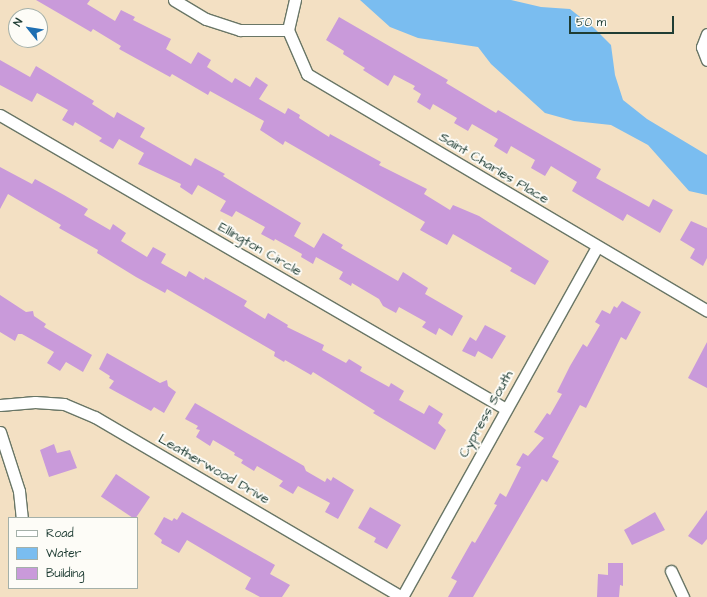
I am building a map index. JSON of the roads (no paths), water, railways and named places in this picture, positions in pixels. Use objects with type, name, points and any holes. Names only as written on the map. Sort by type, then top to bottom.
[{"type":"street","points":[[174,0],[206,19],[240,30],[288,30],[295,0]]},
{"type":"street","name":"Saint Charles Place","points":[[288,30],[307,74],[707,311]]},
{"type":"street","points":[[707,34],[702,47],[707,60]]},
{"type":"street","name":"Ellington Circle","points":[[0,115],[506,409]]},
{"type":"street","name":"Cypress South","points":[[402,597],[597,247]]},
{"type":"street","name":"Leatherwood Drive","points":[[0,405],[35,402],[64,404],[95,417],[402,597]]},
{"type":"street","points":[[0,432],[19,491],[22,517]]},
{"type":"street","points":[[671,571],[683,597]]},
{"type":"water","points":[[360,0],[511,0],[541,7],[570,9],[594,28],[611,45],[615,75],[623,100],[647,119],[707,155],[707,195],[689,191],[648,145],[611,125],[574,121],[545,113],[491,64],[478,47],[418,38],[390,27]]}]
